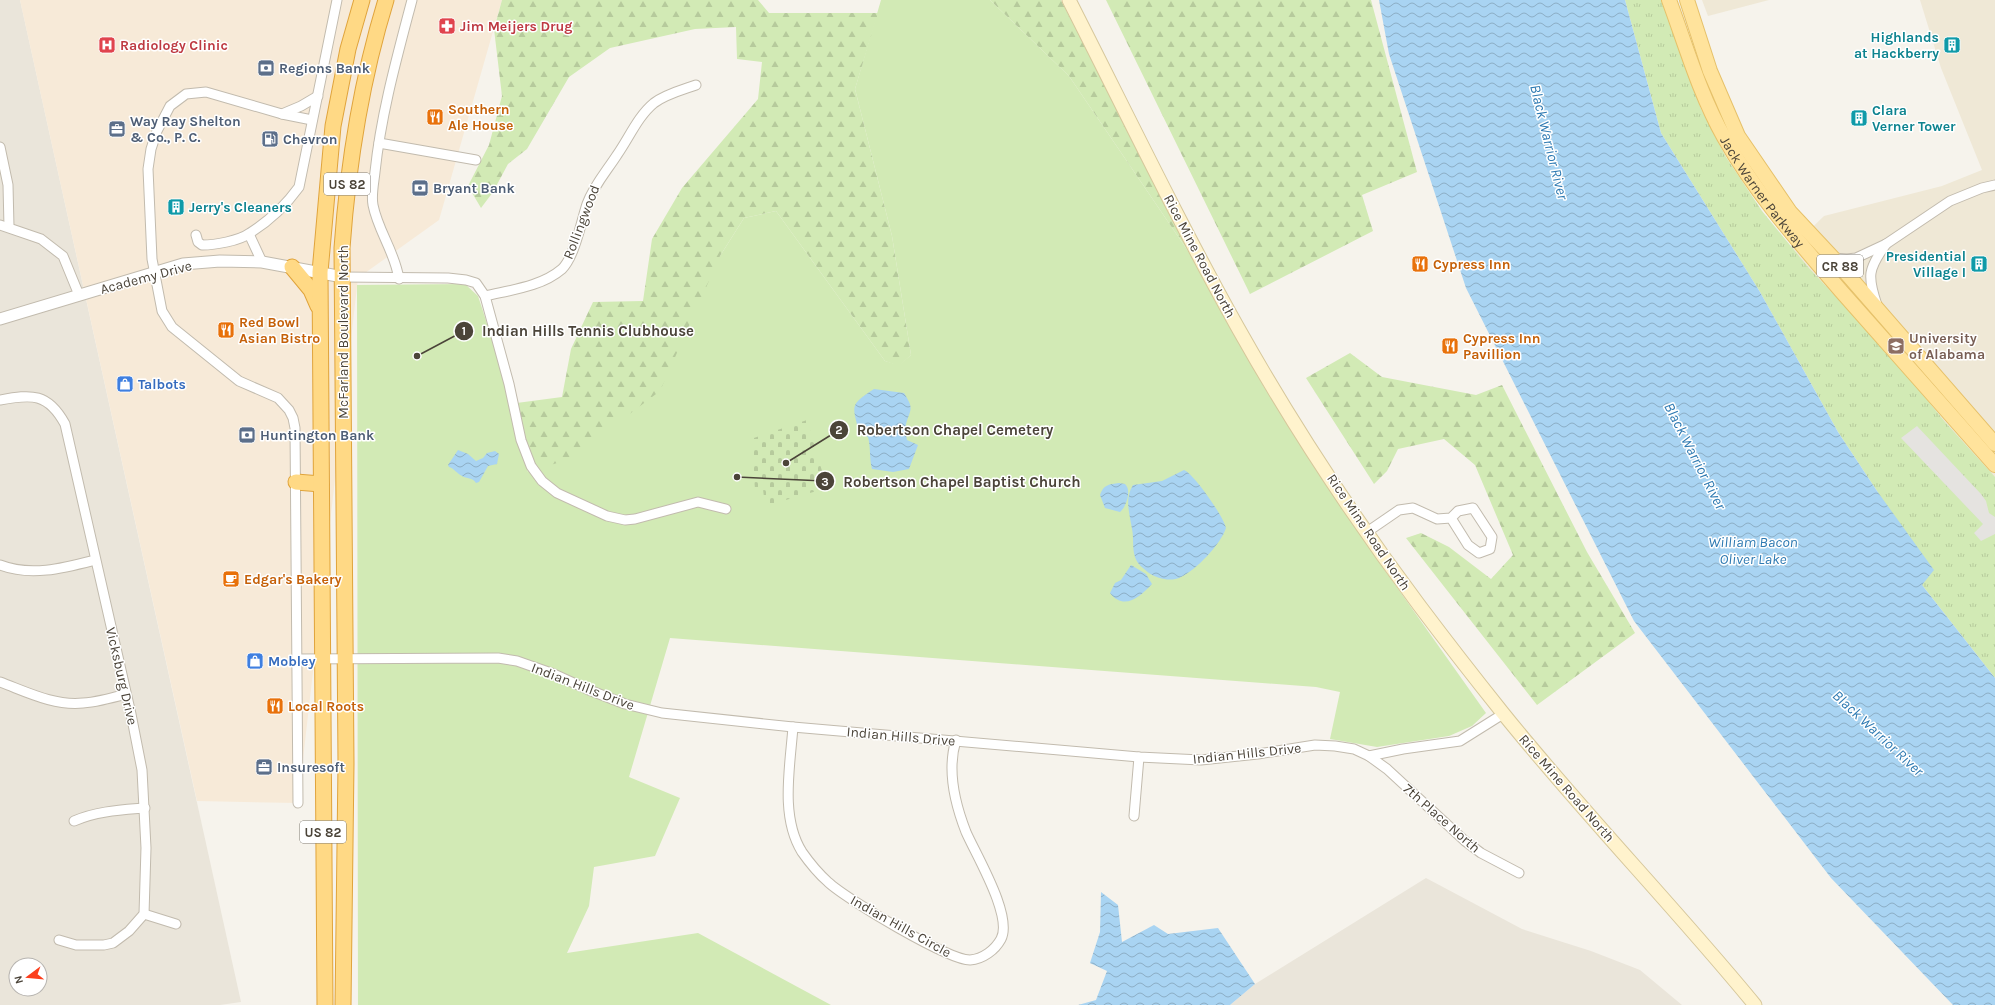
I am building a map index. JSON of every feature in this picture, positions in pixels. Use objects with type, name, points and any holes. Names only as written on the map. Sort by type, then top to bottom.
[{"type":"highway","name":"McFarland Boulevard North","points":[[325,1005],[320,272],[332,126],[348,49],[362,0]]},
{"type":"highway","points":[[377,0],[379,22]]},
{"type":"highway","name":"McFarland Boulevard North","points":[[343,1005],[345,658],[344,219],[351,154],[362,92],[379,22],[386,0]]},
{"type":"highway","points":[[292,267],[311,290],[320,310]]},
{"type":"highway","points":[[296,482],[321,484]]},
{"type":"main road","name":"Rice Mine Road North","points":[[1069,0],[1183,226],[1238,327],[1303,435],[1367,532],[1418,604],[1503,714],[1714,955],[1755,1005]]},
{"type":"main road","name":"Jack Warner Parkway","points":[[1669,0],[1703,90],[1724,136],[1749,177],[1776,214],[1806,250],[1933,397],[1995,465]]},
{"type":"main road","name":"Jack Warner Parkway","points":[[1687,0],[1710,71],[1738,136],[1790,212],[1879,310],[1995,444]]},
{"type":"street","points":[[196,235],[198,242],[202,245],[215,245],[249,234],[288,202],[299,187],[337,0]]},
{"type":"street","points":[[400,279],[389,244],[379,228],[372,203],[379,143],[391,82],[412,0]]},
{"type":"street","name":"Rollingwood","points":[[485,296],[538,283],[563,268],[572,251],[590,197],[598,180],[616,157],[641,117],[662,98],[696,85]]},
{"type":"street","points":[[298,803],[296,482],[295,428],[293,418],[278,398],[239,381],[172,327],[162,311],[152,259],[148,169],[155,137],[170,106],[186,94],[206,92],[282,114],[312,120]]},
{"type":"street","points":[[282,114],[301,106],[318,96]]},
{"type":"street","points":[[379,143],[476,160]]},
{"type":"street","points":[[0,147],[8,185],[4,226],[41,239],[62,256],[79,295]]},
{"type":"street","points":[[1833,258],[1856,258],[1886,244],[1944,204],[1982,188],[1995,185]]},
{"type":"street","points":[[249,234],[262,262]]},
{"type":"street","points":[[1879,310],[1870,284],[1870,274],[1875,259],[1886,244]]},
{"type":"street","name":"Academy Drive","points":[[0,319],[183,264],[262,262],[343,277]]},
{"type":"street","points":[[343,277],[466,280],[476,283],[485,296],[509,384],[521,440],[531,466],[550,488],[581,506],[620,520],[635,519],[698,502],[726,509]]},
{"type":"street","name":"Vicksburg Drive","points":[[0,400],[28,395],[38,397],[55,407],[65,424],[77,469],[95,560],[101,579],[142,770],[146,848],[144,914]]},
{"type":"street","points":[[1367,532],[1399,510],[1413,508],[1437,519],[1451,518],[1458,511],[1473,508],[1492,537],[1490,549],[1479,553],[1468,546],[1451,518]]},
{"type":"street","points":[[0,565],[22,571],[32,571],[70,567],[95,560]]},
{"type":"street","name":"Indian Hills Drive","points":[[297,659],[478,658],[517,661],[554,674],[625,704],[662,713],[793,727],[1139,757],[1200,760],[1315,746],[1347,748],[1369,756]]},
{"type":"street","points":[[0,682],[47,700],[74,704],[100,701],[126,694]]},
{"type":"street","points":[[1369,756],[1403,749],[1460,741],[1503,714]]},
{"type":"street","name":"Indian Hills Circle","points":[[793,727],[789,806],[794,834],[802,852],[827,882],[858,905],[951,955],[970,960],[989,954],[1001,938],[1004,929],[1001,910],[966,831],[954,794],[953,749],[956,740]]},
{"type":"street","name":"7th Place North","points":[[1369,756],[1387,769],[1465,841],[1481,853],[1519,873]]},
{"type":"street","points":[[1134,816],[1139,757]]},
{"type":"street","points":[[74,821],[89,815],[103,812],[145,808]]},
{"type":"street","points":[[59,940],[76,945],[99,945],[113,942],[130,931],[144,914],[176,924]]},
{"type":"shaded area","points":[[0,0],[20,0],[241,1002],[220,1005],[0,1005]]},
{"type":"shaded area","points":[[20,0],[502,0],[439,220],[358,278],[298,803],[197,801]]},
{"type":"shaded area","points":[[1702,0],[1769,0],[1708,16]]},
{"type":"shaded area","name":"University of Alabama","points":[[1920,0],[1995,0],[1995,671],[1757,276],[1792,247],[1824,216],[1942,186],[1982,170],[1941,68]]},
{"type":"shaded area","points":[[1917,426],[1981,494],[1986,501],[1989,513],[1995,517],[1995,534],[1981,541],[1974,533],[1983,524],[1901,438]]},
{"type":"shaded area","points":[[1426,878],[1522,929],[1591,951],[1640,970],[1682,1005],[1230,1005],[1255,984]]},
{"type":"green space","points":[[502,0],[758,0],[769,13],[878,13],[855,89],[892,236],[911,355],[899,366],[885,361],[776,211],[744,218],[720,256],[660,391],[570,459],[528,472],[514,428],[509,404],[562,397],[571,349],[593,302],[643,301],[652,239],[682,188],[758,99],[762,62],[737,59],[736,27],[695,29],[610,48],[569,77],[527,149],[508,164],[493,192],[481,208],[468,186],[489,145],[502,96],[494,29]]},
{"type":"green space","points":[[881,0],[990,0],[1069,76],[1192,257],[1264,387],[1286,421],[1374,555],[1486,713],[1472,726],[1449,736],[1377,747],[1330,739],[1340,692],[1316,687],[670,638],[629,777],[680,798],[655,856],[594,867],[589,906],[567,953],[698,933],[831,1005],[358,1005],[357,285],[465,284],[478,296],[502,372],[514,428],[528,472],[720,256],[744,218],[776,211],[885,361],[899,365],[911,355],[892,236],[855,89]]},
{"type":"green space","points":[[990,0],[1061,0],[1192,257],[1069,76]]},
{"type":"green space","points":[[1106,0],[1371,0],[1417,172],[1362,195],[1373,231],[1250,294]]},
{"type":"green space","points":[[1625,0],[1662,0],[1701,109],[1726,157],[1762,211],[1808,267],[1894,359],[1945,422],[1995,477],[1995,678],[1922,585],[1877,491],[1838,432],[1760,292],[1661,133]]},
{"type":"green space","points":[[1350,353],[1382,377],[1476,395],[1502,385],[1587,552],[1635,633],[1537,705],[1406,538],[1421,533],[1449,547],[1491,579],[1513,555],[1475,465],[1444,439],[1398,449],[1387,471],[1374,484],[1306,378]]},
{"type":"green space","points":[[807,420],[827,488],[765,506],[763,489],[755,489],[751,439]]},
{"type":"water","name":"William Bacon Oliver Lake","points":[[1379,0],[1625,0],[1661,133],[1760,292],[1838,432],[1877,491],[1934,570],[1922,585],[1995,678],[1995,1005],[1953,1005],[1831,878],[1634,621],[1466,288],[1389,54]]},
{"type":"water","points":[[874,389],[904,393],[909,402],[911,408],[906,424],[907,440],[918,445],[909,469],[893,472],[872,469],[868,437],[859,432],[854,410],[857,402]]},
{"type":"water","points":[[458,450],[468,454],[476,461],[483,458],[487,453],[495,451],[499,454],[497,464],[488,466],[479,482],[476,483],[473,480],[460,475],[449,467],[448,465]]},
{"type":"water","points":[[1184,470],[1189,473],[1208,496],[1226,528],[1214,549],[1194,569],[1177,579],[1165,579],[1156,577],[1149,573],[1136,560],[1128,501],[1130,490],[1133,485],[1162,481]]},
{"type":"water","points":[[1119,483],[1125,484],[1128,490],[1126,503],[1120,512],[1105,508],[1100,495],[1105,487]]},
{"type":"water","points":[[1131,565],[1146,574],[1152,584],[1132,600],[1121,601],[1110,593],[1115,583],[1121,580]]},
{"type":"water","points":[[1101,892],[1118,905],[1122,942],[1154,925],[1168,934],[1218,928],[1255,984],[1230,1005],[1078,1005],[1096,1000],[1107,971],[1090,963],[1100,932]]},
{"type":"place","name":"Jim Meijers Drug","points":[[447,26]]},
{"type":"place","name":"Radiology Clinic","points":[[107,45]]},
{"type":"place","name":"Highlands at Hackberry","points":[[1952,45]]},
{"type":"place","name":"Regions Bank","points":[[266,68]]},
{"type":"place","name":"Southern Ale House","points":[[435,117]]},
{"type":"place","name":"Clara Verner Tower","points":[[1859,118]]},
{"type":"place","name":"Way Ray Shelton & Co., P. C.","points":[[117,129]]},
{"type":"place","name":"Chevron","points":[[270,139]]},
{"type":"place","name":"Bryant Bank","points":[[420,188]]},
{"type":"place","name":"Jerry's Cleaners","points":[[176,207]]},
{"type":"place","name":"Cypress Inn","points":[[1420,264]]},
{"type":"place","name":"Presidential Village I","points":[[1979,264]]},
{"type":"place","name":"Red Bowl Asian Bistro","points":[[226,330]]},
{"type":"place","name":"Cypress Inn Pavillion","points":[[1450,346]]},
{"type":"place","name":"University of Alabama","points":[[1896,346]]},
{"type":"place","name":"Indian Hills Tennis Clubhouse","points":[[417,356]]},
{"type":"place","name":"Talbots","points":[[125,384]]},
{"type":"place","name":"Huntington Bank","points":[[247,435]]},
{"type":"place","name":"Robertson Chapel Cemetery","points":[[786,463]]},
{"type":"place","name":"Robertson Chapel Baptist Church","points":[[737,477]]},
{"type":"place","name":"Edgar's Bakery","points":[[231,579]]},
{"type":"place","name":"Mobley","points":[[255,661]]},
{"type":"place","name":"Local Roots","points":[[275,706]]},
{"type":"place","name":"Insuresoft","points":[[264,767]]},
{"type":"water label","name":"Black Warrior River","points":[[1549,142]]},
{"type":"water label","name":"Black Warrior River","points":[[1695,456]]},
{"type":"water label","name":"Black Warrior River","points":[[1878,733]]}]
